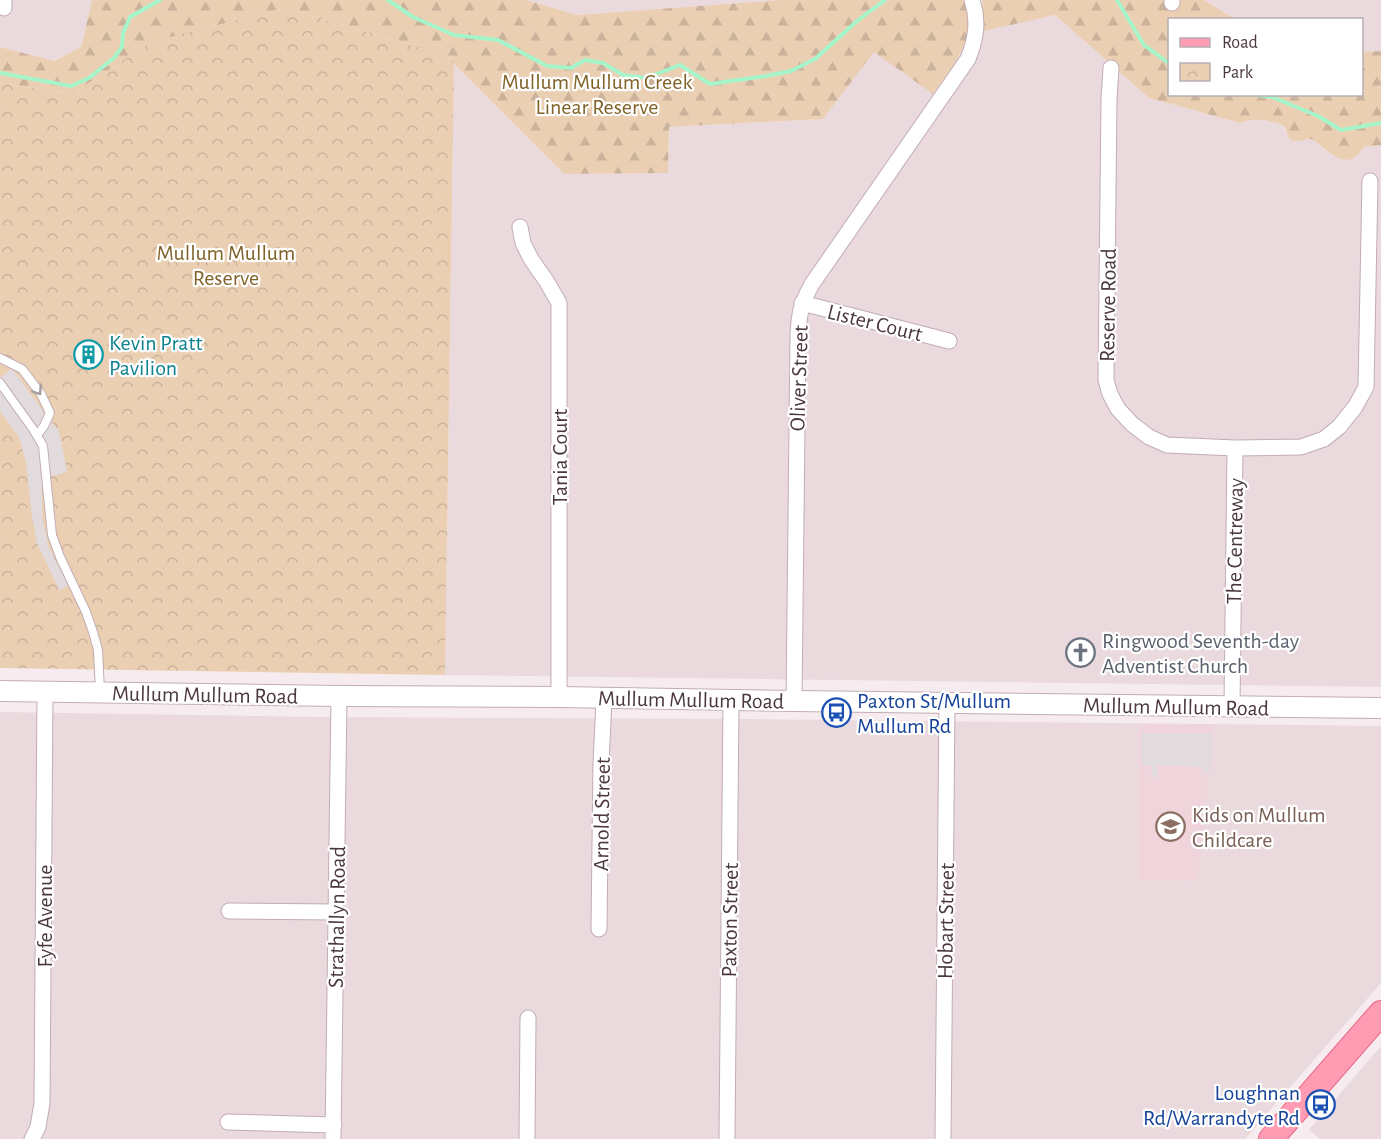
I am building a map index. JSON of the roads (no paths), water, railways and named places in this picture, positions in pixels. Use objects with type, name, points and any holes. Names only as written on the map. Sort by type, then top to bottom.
[{"type":"main road","points":[[1271,1139],[1381,1012]]},
{"type":"street","name":"Oliver Street","points":[[794,701],[798,335],[802,303],[812,284],[968,59],[977,30],[972,0]]},
{"type":"street","name":"Reserve Road","points":[[1111,68],[1106,380],[1118,409],[1132,424],[1149,437],[1167,445],[1235,448],[1301,447],[1324,439],[1339,427],[1355,407],[1366,387],[1370,181]]},
{"type":"street","name":"Tania Court","points":[[520,227],[523,243],[531,259],[558,303],[559,697]]},
{"type":"street","name":"Lister Court","points":[[802,303],[949,341]]},
{"type":"street","name":"The Centreway","points":[[1232,707],[1235,448]]},
{"type":"street","name":"Mullum Mullum Road","points":[[0,691],[1381,708]]},
{"type":"street","name":"Fyfe Avenue","points":[[32,1139],[38,1127],[42,1103],[45,692]]},
{"type":"street","name":"Strathallyn Road","points":[[333,1132],[339,696]]},
{"type":"street","name":"Arnold Street","points":[[599,929],[604,698]]},
{"type":"street","name":"Paxton Street","points":[[727,1139],[731,700]]},
{"type":"street","name":"Hobart Street","points":[[943,1139],[947,702]]},
{"type":"street","points":[[229,911],[336,912]]},
{"type":"street","points":[[527,1139],[528,1017]]},
{"type":"street","points":[[228,1122],[333,1132]]},
{"type":"lane","points":[[0,358],[22,369],[41,394],[50,413],[37,435]]},
{"type":"lane","points":[[0,383],[43,446],[52,535],[93,632],[98,650],[100,692]]},
{"type":"waterway","points":[[0,73],[71,86],[89,78],[114,58],[122,47],[123,33],[130,17],[160,0]]},
{"type":"waterway","points":[[388,0],[413,17],[454,35],[498,40],[547,66],[571,68],[585,60],[603,63],[623,75],[646,78],[680,65],[710,84],[791,71],[815,59],[857,21],[885,0]]},
{"type":"waterway","points":[[1117,0],[1144,45],[1168,63]]},
{"type":"waterway","points":[[1265,96],[1318,116],[1341,130],[1381,123]]},
{"type":"place","name":"Kevin Pratt Pavilion","points":[[88,355]]},
{"type":"place","name":"Ringwood Seventh-day Adventist Church","points":[[1081,653]]},
{"type":"place","name":"Paxton St/Mullum Mullum Rd","points":[[836,713]]},
{"type":"place","name":"Kids on Mullum Childcare","points":[[1171,827]]},
{"type":"place","name":"Loughnan Rd/Warrandyte Rd","points":[[1321,1105]]},
{"type":"park label","name":"Mullum Mullum Creek Linear Reserve","points":[[597,94]]},
{"type":"park label","name":"Mullum Mullum Reserve","points":[[226,264]]}]
